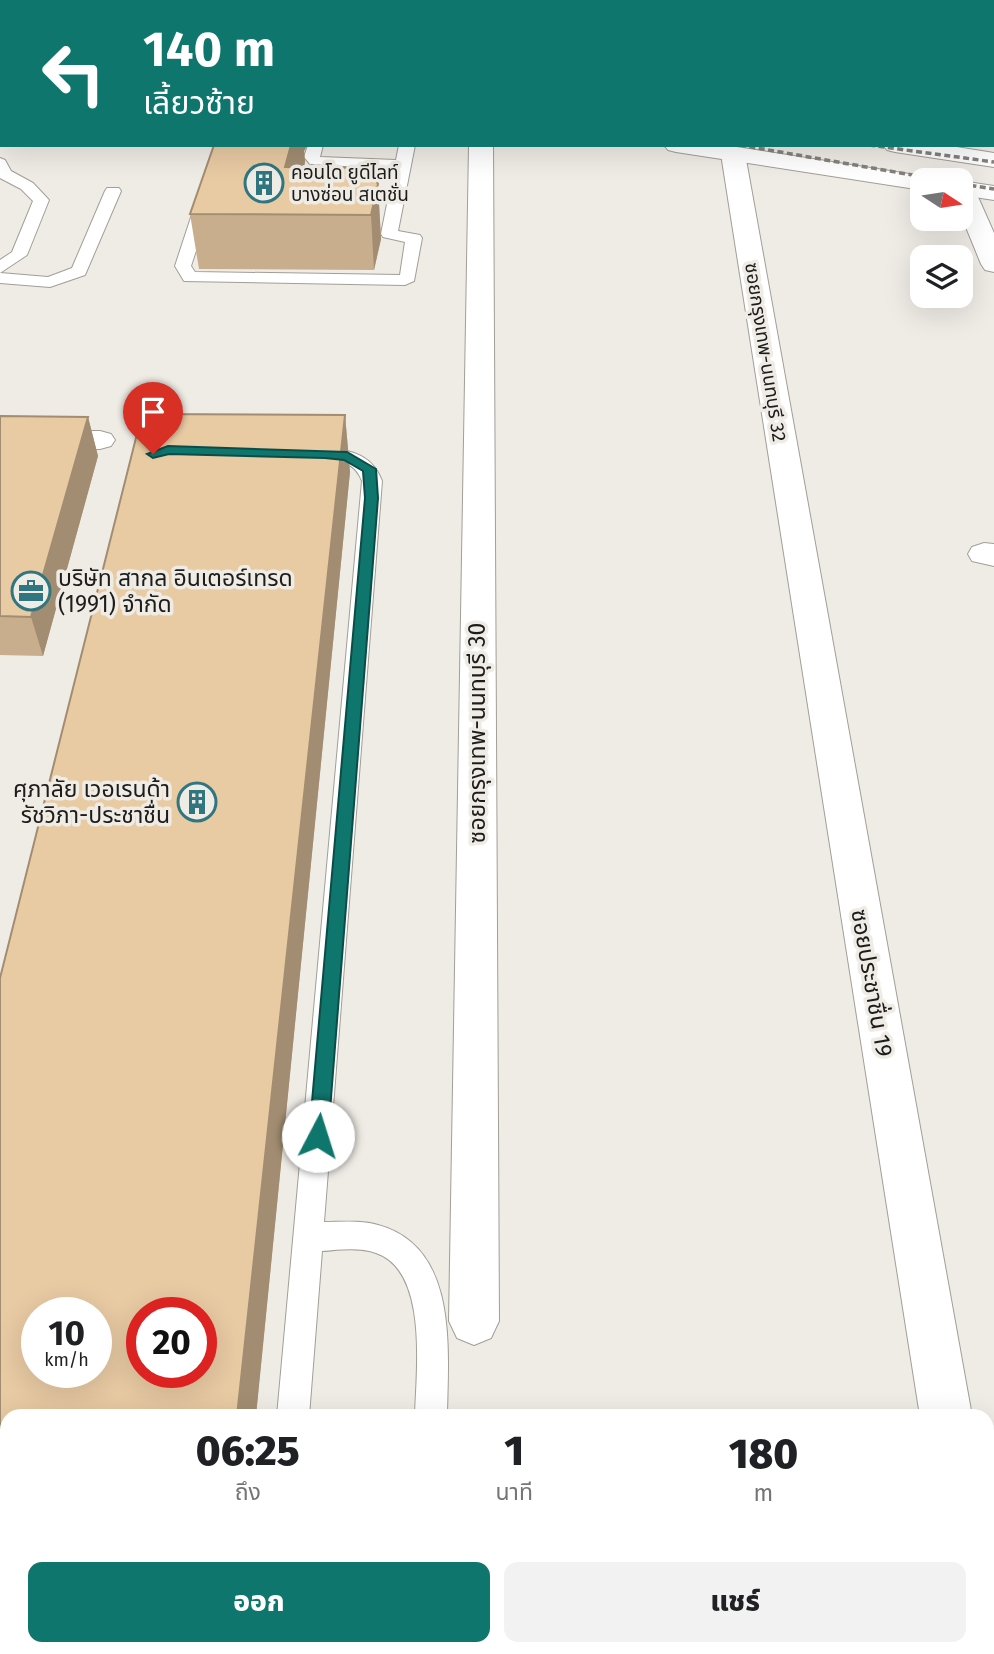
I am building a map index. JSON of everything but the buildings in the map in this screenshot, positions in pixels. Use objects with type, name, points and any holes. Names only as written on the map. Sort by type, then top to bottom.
[{"type":"street","name":"ซอยกรุงเทพ-นนทบุรี 30","points":[[474,1321],[481,147]]},
{"type":"street","points":[[689,147],[910,181]]},
{"type":"street","points":[[908,147],[994,160]]},
{"type":"street","name":"ซอยกรุงเทพ-นนทบุรี 32","points":[[733,154],[799,550]]},
{"type":"street","points":[[973,190],[994,194]]},
{"type":"street","points":[[973,216],[994,264]]},
{"type":"street","points":[[0,440],[100,440]]},
{"type":"street","name":"ซอยประชาชื่น 19","points":[[799,550],[945,1409]]},
{"type":"lane","points":[[315,147],[312,157],[315,161],[403,164]]},
{"type":"lane","points":[[209,187],[183,266],[190,277],[404,280],[408,277],[414,239],[389,234],[407,147]]},
{"type":"lane","points":[[0,163],[4,174],[27,186],[41,200],[19,255],[0,268]]},
{"type":"lane","points":[[0,278],[50,282],[79,271],[113,191]]},
{"type":"lane","points":[[294,1409],[372,481],[369,469],[347,456],[297,453]]},
{"type":"lane","points":[[309,1237],[377,1238],[408,1253],[420,1272],[428,1297],[431,1409]]},
{"type":"railway","points":[[751,147],[910,175]]},
{"type":"railway","points":[[884,147],[994,162]]},
{"type":"railway","points":[[973,186],[994,189]]},
{"type":"place","name":"คอนโด ยูดีไลท์ บางซ่อน สเตชั่น","points":[[264,183]]},
{"type":"place","name":"บริษัท สากล อินเตอร์เทรด (1991) จำกัด","points":[[31,591]]},
{"type":"place","name":"ศุภาลัย เวอเรนด้า รัชวิภา-ประชาชื่น","points":[[197,802]]},
{"type":"route","points":[[153,454],[168,450],[347,456],[360,461],[369,469],[372,481],[318,1136]]}]
